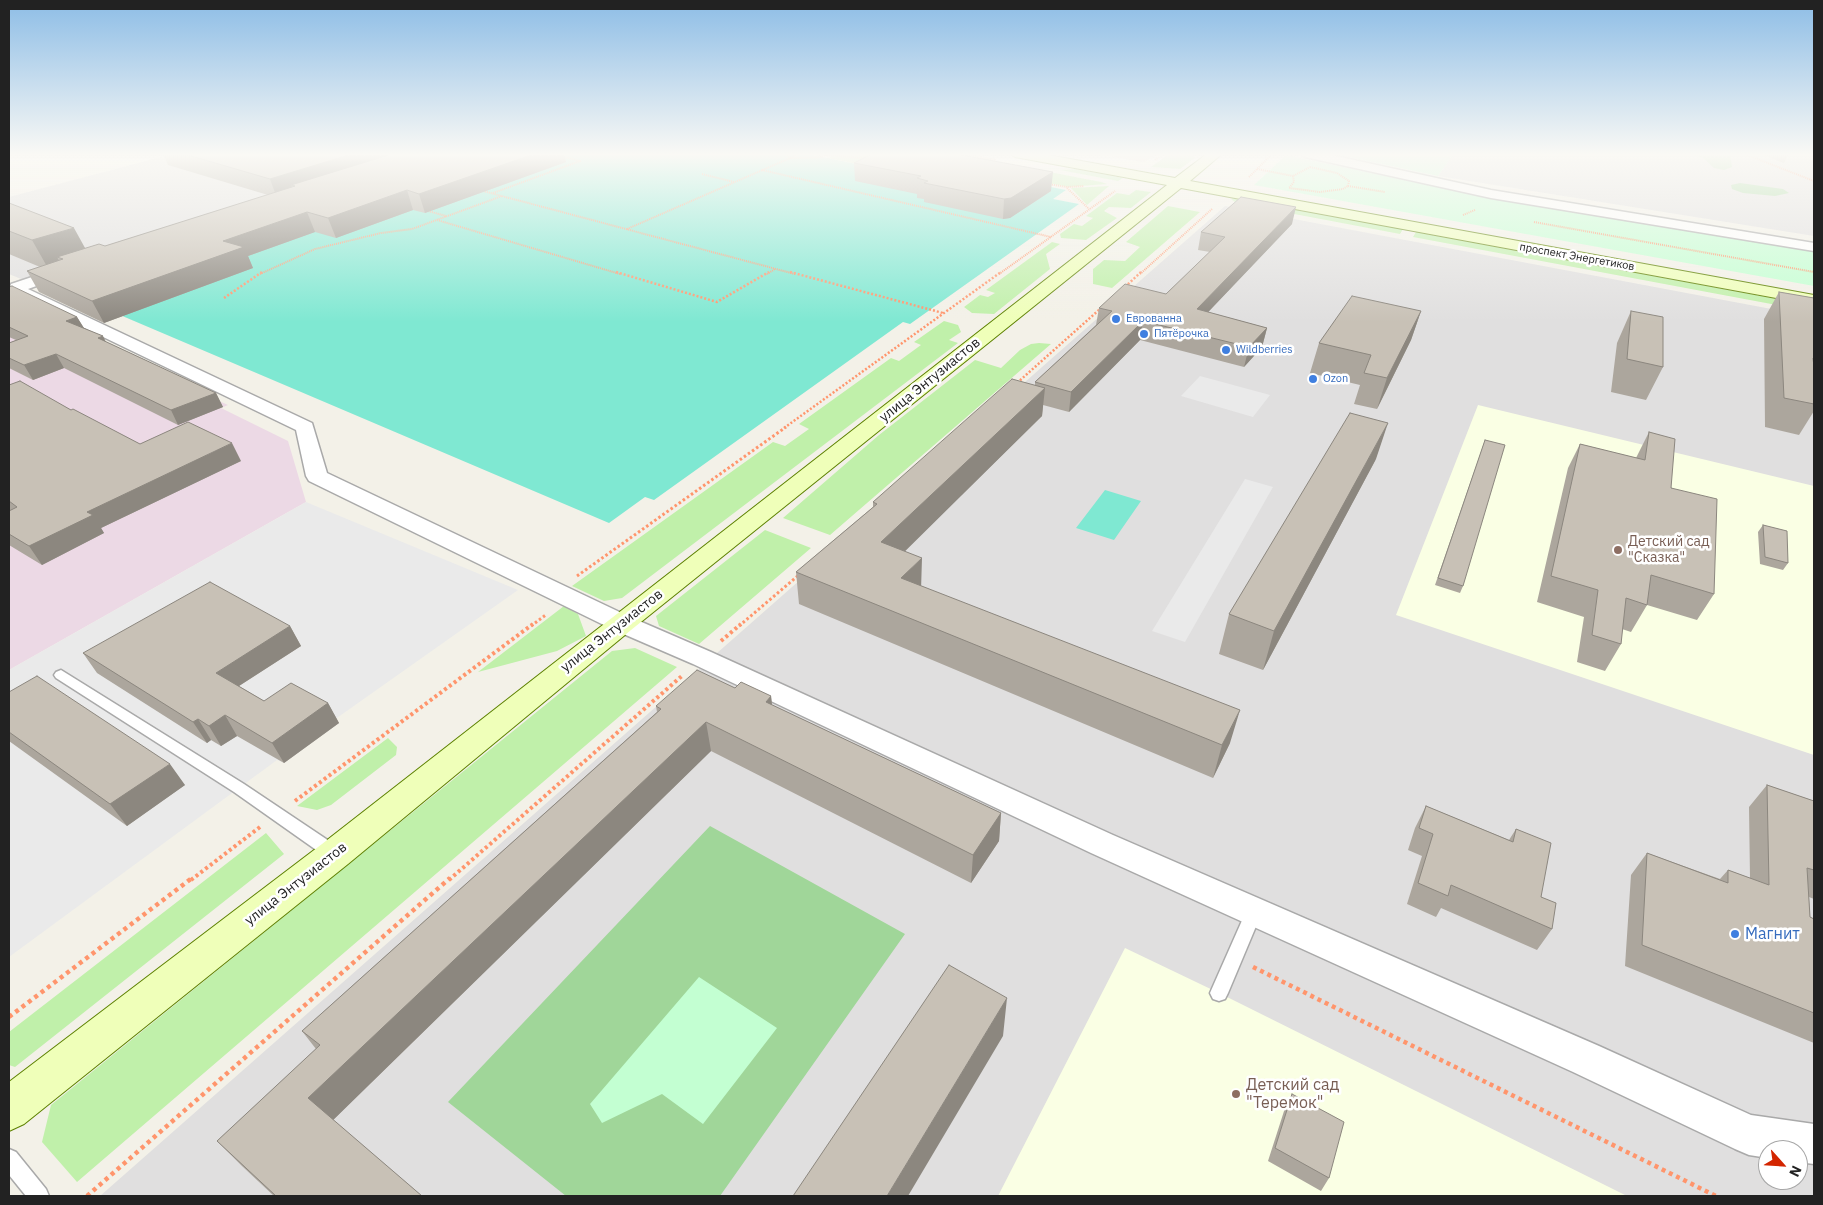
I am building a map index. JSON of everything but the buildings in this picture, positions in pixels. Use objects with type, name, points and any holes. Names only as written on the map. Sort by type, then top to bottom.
[{"type":"main road","name":"улица Энтузиастов","points":[[9,1108],[334,854],[620,623],[759,516],[1145,209]]},
{"type":"main road","name":"проспект Энергетиков","points":[[1341,209],[1814,300]]},
{"type":"main road","name":"проспект Энергетиков","points":[[1356,209],[1814,289]]},
{"type":"street","points":[[1584,209],[1814,247]]},
{"type":"street","points":[[90,263],[17,287],[18,290],[305,427],[317,476],[620,623],[702,658],[1254,912],[1586,1059],[1749,1135],[1814,1144]]},
{"type":"lane","points":[[61,675],[239,788],[334,854]]},
{"type":"lane","points":[[1219,993],[1254,912]]},
{"type":"lane","points":[[9,1159],[39,1196]]},
{"type":"path","points":[[421,209],[447,216]]},
{"type":"path","points":[[224,298],[266,270],[306,252],[381,232],[412,229],[466,209]]},
{"type":"path","points":[[551,209],[943,314]]},
{"type":"path","points":[[627,230],[674,209]]},
{"type":"path","points":[[934,209],[1051,236]]},
{"type":"path","points":[[554,592],[1089,209]]},
{"type":"path","points":[[1473,211],[1483,213]]},
{"type":"path","points":[[436,220],[717,302],[775,269]]},
{"type":"path","points":[[1532,222],[1814,272]]},
{"type":"path","points":[[1234,957],[1716,1196]]},
{"type":"shaded area","points":[[9,209],[252,209],[26,281],[9,274]]},
{"type":"shaded area","points":[[306,209],[1072,209],[910,324],[903,322],[654,500],[645,497],[609,523],[73,295]]},
{"type":"shaded area","points":[[1221,209],[1242,209],[1814,317],[1814,1196],[100,1196]]},
{"type":"shaded area","points":[[1646,209],[1814,209],[1814,236]]},
{"type":"shaded area","points":[[9,306],[228,405],[221,408],[288,441],[306,502],[9,670]]},
{"type":"shaded area","points":[[1200,376],[1270,395],[1253,417],[1181,396]]},
{"type":"shaded area","name":"Детский сад \"Сказка\"","points":[[1478,405],[1814,486],[1814,755],[1396,615]]},
{"type":"shaded area","points":[[1245,479],[1273,487],[1185,642],[1152,631]]},
{"type":"shaded area","points":[[1105,490],[1141,501],[1114,540],[1076,528]]},
{"type":"shaded area","points":[[306,502],[518,590],[334,720],[339,723],[284,763],[277,760],[9,957],[9,670]]},
{"type":"shaded area","name":"Детский сад \"Теремок\"","points":[[1125,948],[1219,993],[1627,1196],[998,1196]]},
{"type":"green space","points":[[1095,209],[1106,209],[1104,211],[1117,218],[1086,240],[1061,238],[1060,234],[1074,224],[1082,226],[1093,218],[1086,216]]},
{"type":"green space","points":[[1164,209],[1185,209],[1200,212],[1112,288],[1093,284],[1093,269],[1104,260],[1125,261],[1140,247],[1126,242]]},
{"type":"green space","points":[[1269,209],[1295,209],[1403,229],[1400,234]]},
{"type":"green space","points":[[1388,209],[1568,209],[1814,251],[1814,286]]},
{"type":"green space","points":[[1416,232],[1810,305],[1814,312],[1413,237]]},
{"type":"green space","points":[[1052,242],[1060,244],[1046,254],[1050,269],[994,314],[972,313],[964,307],[980,295],[988,297],[995,293],[986,290]]},
{"type":"green space","points":[[944,321],[958,325],[961,332],[949,340],[958,343],[622,598],[604,601],[572,586],[773,442],[785,446],[809,429],[799,424],[891,358],[899,361],[921,345],[914,342]]},
{"type":"green space","points":[[1031,344],[1051,344],[830,535],[783,518],[879,435],[975,360],[1001,368],[1020,350]]},
{"type":"green space","points":[[765,530],[811,548],[699,644],[659,626],[656,616]]},
{"type":"green space","points":[[564,606],[578,614],[586,636],[557,651],[478,672]]},
{"type":"green space","points":[[635,648],[677,667],[77,1182],[42,1142],[51,1105],[612,651]]},
{"type":"green space","points":[[388,738],[397,747],[396,755],[331,805],[317,810],[297,806]]},
{"type":"green space","points":[[710,826],[905,934],[720,1196],[566,1196],[448,1102]]},
{"type":"green space","points":[[266,833],[284,854],[15,1067],[9,1065],[9,1032]]},
{"type":"green space","points":[[699,977],[777,1028],[703,1124],[662,1094],[602,1123],[590,1104]]},
{"type":"place","name":"Еврованна","points":[[1116,319]]},
{"type":"place","name":"Пятёрочка","points":[[1144,334]]},
{"type":"place","name":"Wildberries","points":[[1226,350]]},
{"type":"place","name":"Ozon","points":[[1313,379]]},
{"type":"place","name":"Детский сад \"Сказка\"","points":[[1618,550]]},
{"type":"place","name":"Магнит","points":[[1735,934]]},
{"type":"place","name":"Детский сад \"Теремок\"","points":[[1236,1094]]}]
